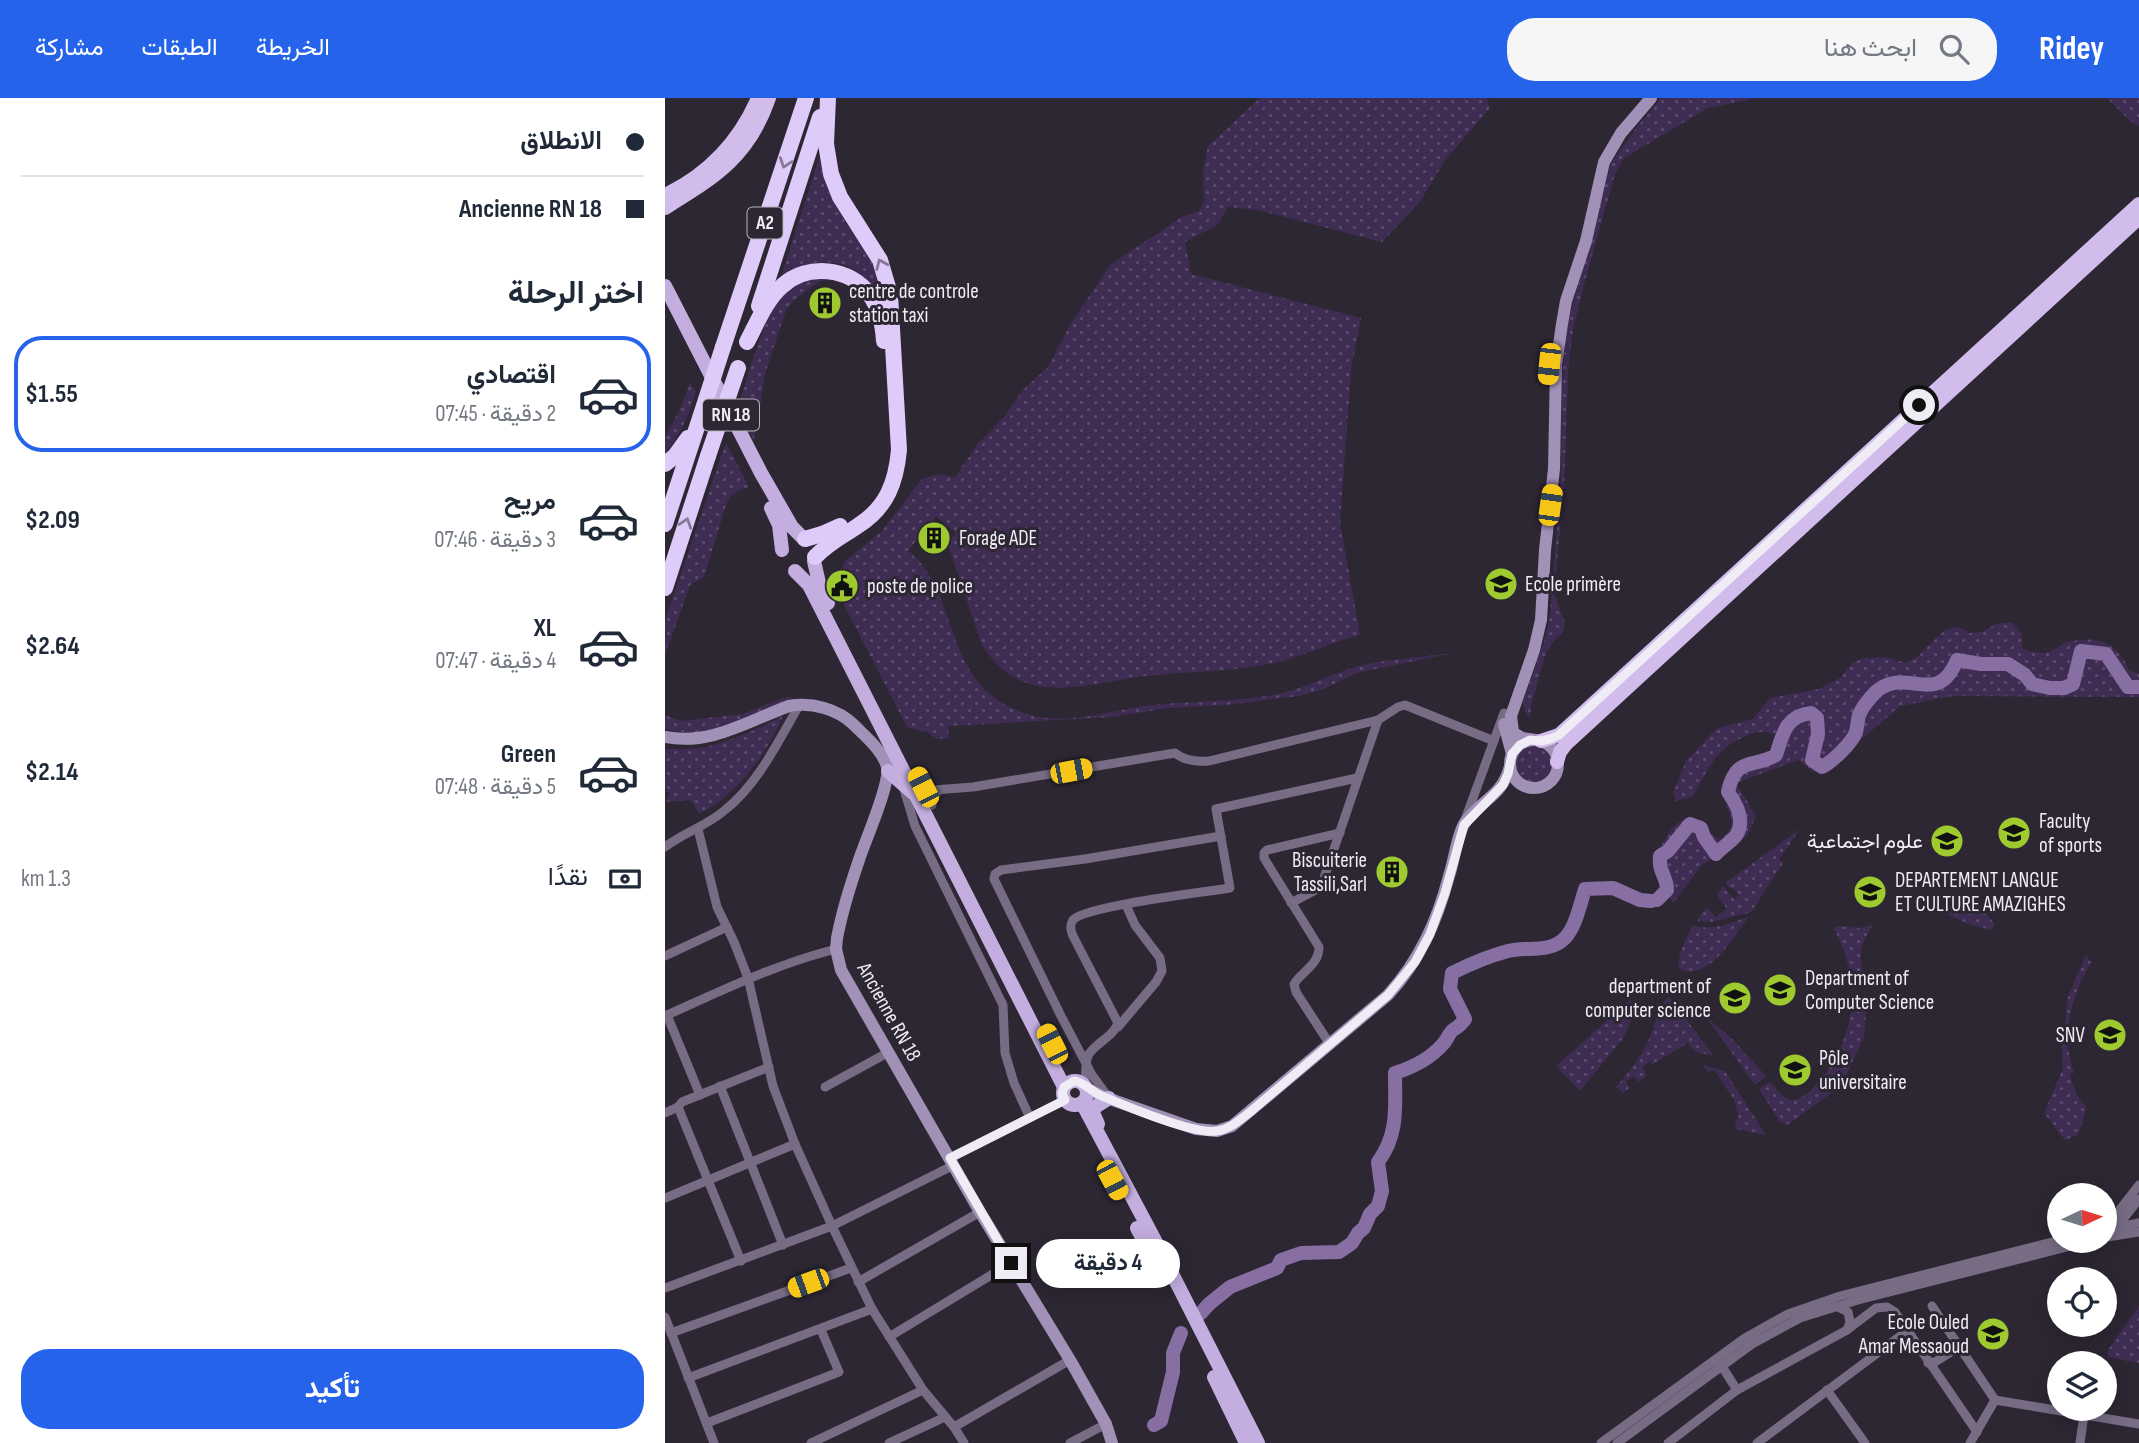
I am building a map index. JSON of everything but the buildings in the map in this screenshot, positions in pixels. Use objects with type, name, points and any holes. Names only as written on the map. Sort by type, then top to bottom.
[{"type":"highway","points":[[665,195],[698,176],[732,145],[744,128],[758,98]]},
{"type":"highway","points":[[665,208],[724,169],[751,138],[769,98]]},
{"type":"highway","name":"A2","points":[[665,524],[806,98]]},
{"type":"highway","points":[[815,559],[831,542],[863,523],[882,503],[897,474],[899,450],[890,294],[880,260],[840,197],[831,174],[826,144],[827,98]]},
{"type":"highway","name":"A2","points":[[665,588],[827,98]]},
{"type":"highway","points":[[1539,741],[1559,735],[2139,204]]},
{"type":"highway","points":[[1557,762],[1566,744],[2139,218]]},
{"type":"highway","points":[[747,342],[774,294],[790,279],[808,272],[832,272],[857,282],[868,293],[880,315],[889,445],[885,476],[875,496],[858,515],[827,533],[805,539]]},
{"type":"highway","points":[[665,464],[680,449],[700,418]]},
{"type":"main road","points":[[1537,787],[1529,787],[1516,779],[1504,713],[1534,625],[1547,457],[1547,379],[1559,300],[1582,228],[1597,159],[1607,140],[1640,98]]},
{"type":"main road","points":[[1495,794],[1515,788],[1543,786],[1552,779],[1557,768],[1554,751],[1539,741],[1522,738],[1513,732],[1511,716],[1534,650],[1541,620],[1554,469],[1556,365],[1560,335],[1566,301],[1586,241],[1604,162],[1621,133],[1651,98]]},
{"type":"main road","name":"RN 18","points":[[665,286],[761,473],[792,527],[805,539]]},
{"type":"main road","name":"RN 18","points":[[665,302],[772,508],[779,525],[782,550]]},
{"type":"main road","points":[[1246,1443],[1076,1094],[932,805],[920,792],[827,602],[819,583],[813,546],[805,539],[796,538],[789,541],[782,550],[783,562],[809,585],[920,792],[1076,1094],[1158,1246],[1258,1443]]},
{"type":"main road","points":[[795,571],[807,570],[815,559]]},
{"type":"main road","points":[[665,737],[713,737],[789,706],[816,706],[831,710],[851,722],[877,749],[885,760],[888,771],[902,785],[920,792]]},
{"type":"main road","points":[[1076,1094],[1106,1098],[1196,1129],[1217,1131],[1232,1126],[1388,995],[1403,979],[1419,956],[1438,914],[1464,825],[1503,785],[1511,760],[1520,745],[1530,740],[1539,741]]},
{"type":"main road","name":"Ancienne RN 18","points":[[888,771],[843,910],[836,948],[841,970],[980,1212],[1070,1360],[1105,1424],[1112,1443]]},
{"type":"main road","points":[[1106,1098],[1096,1104],[1093,1113],[1109,1155]]},
{"type":"street","points":[[665,847],[727,809],[751,784],[800,704]]},
{"type":"street","points":[[920,792],[973,787],[1175,753],[1181,758],[1209,761],[1378,720],[1405,705],[1494,741]]},
{"type":"street","points":[[1464,825],[1504,713]]},
{"type":"street","points":[[1291,903],[1321,887],[1378,720]]},
{"type":"street","points":[[1118,1027],[1070,928],[1073,920],[1082,914],[1126,905],[1230,888],[1216,808],[1357,778]]},
{"type":"street","points":[[902,785],[915,826],[1003,1005],[1005,1053],[1014,1083],[1030,1118]]},
{"type":"street","points":[[932,805],[933,795],[940,790]]},
{"type":"street","points":[[698,829],[717,907],[748,978],[773,1086],[795,1144],[872,1309],[923,1390],[964,1443]]},
{"type":"street","points":[[1329,1043],[1296,992],[1294,984],[1314,964],[1319,956],[1319,947],[1264,858],[1264,853],[1266,850],[1340,833]]},
{"type":"street","points":[[1106,1098],[1087,1066],[994,879],[995,872],[1221,836]]},
{"type":"street","points":[[665,1288],[832,1226],[1076,1094],[1086,1077],[1089,1054],[1118,1027],[1162,971],[1160,958],[1135,925],[1126,905]]},
{"type":"street","points":[[665,956],[727,928]]},
{"type":"street","points":[[700,1095],[666,1016],[748,978],[803,957],[836,948]]},
{"type":"street","points":[[825,1087],[888,1052]]},
{"type":"street","points":[[665,1113],[682,1102],[769,1067]]},
{"type":"street","points":[[720,1086],[783,1245]]},
{"type":"street","points":[[678,1107],[741,1261]]},
{"type":"street","points":[[665,1198],[795,1144]]},
{"type":"street","points":[[2117,1220],[2139,1185]]},
{"type":"street","points":[[2117,1221],[2139,1199]]},
{"type":"street","points":[[2139,1199],[2139,1206]]},
{"type":"street","points":[[858,1282],[980,1212]]},
{"type":"street","points":[[2117,1222],[2139,1223]]},
{"type":"street","points":[[2117,1223],[2135,1232]]},
{"type":"street","points":[[2117,1234],[2135,1232]]},
{"type":"street","points":[[1601,1443],[1745,1338],[1788,1314],[1840,1296],[2047,1243]]},
{"type":"street","points":[[1617,1443],[1721,1365],[1767,1334],[1800,1318],[1858,1300],[2047,1252]]},
{"type":"street","points":[[889,1336],[1011,1263]]},
{"type":"street","points":[[671,1333],[851,1268]]},
{"type":"street","points":[[1853,1319],[1854,1304],[1858,1300]]},
{"type":"street","points":[[1836,1306],[1853,1319]]},
{"type":"street","points":[[1932,1306],[1995,1400],[2047,1409]]},
{"type":"street","points":[[1668,1443],[1737,1390],[1853,1319],[1876,1308],[1887,1307],[1895,1312],[1977,1432]]},
{"type":"street","points":[[688,1378],[872,1309]]},
{"type":"street","points":[[665,1317],[714,1443]]},
{"type":"street","points":[[706,1423],[839,1372],[821,1330]]},
{"type":"street","points":[[1757,1443],[1907,1331]]},
{"type":"street","points":[[1928,1363],[1935,1362],[1959,1347]]},
{"type":"street","points":[[954,1427],[1070,1360]]},
{"type":"street","points":[[1721,1365],[1737,1390]]},
{"type":"street","points":[[811,1443],[923,1390]]},
{"type":"street","points":[[1827,1390],[1865,1443]]},
{"type":"street","points":[[1970,1443],[1995,1400]]},
{"type":"street","points":[[889,1443],[945,1417]]},
{"type":"street","points":[[2117,1420],[2139,1424]]},
{"type":"street","points":[[2080,1443],[2083,1421]]},
{"type":"street","points":[[1070,1443],[1105,1424]]},
{"type":"shaded area","points":[[1260,98],[1487,98],[1490,108],[1446,159],[1419,203],[1382,242],[1257,210],[1228,207],[1218,224],[1185,242],[1191,274],[1361,318],[1351,370],[1340,523],[1360,635],[1289,659],[1262,665],[1145,676],[1077,687],[1034,685],[1015,678],[997,664],[981,643],[948,544],[956,533],[936,516],[908,551],[923,565],[933,582],[956,642],[976,680],[1006,705],[1039,717],[1067,719],[1145,706],[1266,696],[1294,690],[1357,666],[1453,653],[1356,673],[1324,689],[1299,696],[1226,705],[1168,708],[1112,717],[948,726],[949,738],[937,739],[927,732],[907,727],[841,599],[852,592],[841,570],[845,561],[881,532],[922,479],[939,474],[955,477],[977,445],[1003,418],[1023,390],[1048,367],[1071,323],[1111,264],[1179,218],[1199,211],[1204,202],[1203,171],[1208,146]]},
{"type":"shaded area","points":[[1661,98],[1756,98],[1708,108],[1624,158],[1615,174],[1573,329],[1568,370],[1564,488],[1554,593],[1565,623],[1563,632],[1546,653],[1531,705],[1530,719],[1523,701],[1550,617],[1561,473],[1562,366],[1567,326],[1611,163]]},
{"type":"shaded area","points":[[2107,98],[2139,98],[2139,126],[2130,121]]},
{"type":"shaded area","points":[[819,158],[829,192],[877,273],[885,314],[870,283],[850,268],[828,262],[816,263],[782,274]]},
{"type":"shaded area","points":[[823,278],[825,281],[820,281],[794,300],[786,310],[765,374],[754,440],[737,411],[764,327],[779,297],[787,289],[804,281]]},
{"type":"shaded area","points":[[690,383],[696,391],[691,408],[680,432],[665,454],[665,437]]},
{"type":"shaded area","points":[[726,442],[749,487],[736,492],[727,502],[704,577],[690,585],[665,655],[665,620]]},
{"type":"shaded area","points":[[2012,622],[2022,634],[2022,648],[2034,652],[2049,652],[2065,643],[2088,639],[2112,647],[2129,670],[2139,674],[2139,697],[1953,696],[1900,706],[1826,770],[1814,772],[1798,760],[1736,783],[1756,816],[1747,836],[1702,865],[1673,903],[1654,864],[1670,832],[1677,824],[1693,819],[1713,836],[1722,839],[1731,828],[1731,818],[1720,788],[1727,774],[1741,760],[1767,756],[1780,749],[1779,738],[1768,732],[1737,740],[1715,759],[1693,796],[1676,801],[1673,793],[1686,761],[1717,728],[1753,719],[1770,698],[1819,689],[1840,678],[1852,663],[1863,658],[1884,657],[1906,663],[1918,656],[1946,629],[1959,627],[1970,633],[1982,632],[1996,624]]},
{"type":"shaded area","points":[[792,697],[793,700],[731,725],[698,732],[665,729],[665,715],[681,721],[743,714]]},
{"type":"shaded area","points":[[783,716],[768,745],[749,772],[713,806],[699,814],[689,800],[665,802],[669,795],[665,787],[665,749],[699,748],[721,743]]},
{"type":"shaded area","points":[[1534,746],[1546,752],[1552,764],[1546,776],[1534,782],[1522,776],[1516,764],[1522,752]]},
{"type":"shaded area","points":[[1800,829],[1779,859],[1783,863],[1751,912],[1712,922],[1697,921],[1706,907],[1716,917],[1727,909],[1717,895],[1723,886],[1734,899],[1739,896],[1725,883]]},
{"type":"shaded area","points":[[1977,901],[1995,925],[1991,930],[1942,912],[1950,904],[1959,914]]},
{"type":"shaded area","points":[[1748,917],[1728,946],[1710,964],[1699,970],[1679,968],[1681,951],[1693,925],[1714,927]]},
{"type":"shaded area","points":[[1873,925],[1864,941],[1861,954],[1862,969],[1868,986],[1853,986],[1845,953],[1834,928]]},
{"type":"shaded area","points":[[2086,955],[2091,962],[2078,988],[2070,1016],[2068,1044],[2074,1073],[2070,1074],[2072,1083],[2087,1107],[2078,1135],[2065,1140],[2044,1113],[2063,1068],[2062,1050],[2068,997]]},
{"type":"shaded area","points":[[1669,997],[1714,1056],[1694,1051],[1688,1043],[1653,1064],[1649,1062],[1642,1067],[1647,1076],[1638,1082],[1634,1076],[1626,1081],[1629,1088],[1623,1093],[1616,1087],[1643,1050],[1660,1010]]},
{"type":"shaded area","points":[[1853,997],[1867,998],[1864,1037],[1841,1086],[1787,1125],[1780,1122],[1759,1089],[1770,1082],[1790,1100],[1799,1099],[1810,1091],[1828,1071],[1841,1048]]},
{"type":"shaded area","points":[[1630,1000],[1637,1005],[1624,1037],[1580,1091],[1556,1066]]},
{"type":"shaded area","points":[[1706,1017],[1732,1039],[1766,1076],[1755,1085]]},
{"type":"shaded area","points":[[1704,1065],[1725,1071],[1766,1135],[1736,1129],[1735,1119],[1739,1119],[1734,1099],[1714,1070],[1708,1072]]},
{"type":"shaded area","points":[[2139,1306],[2139,1363],[2117,1359],[2117,1351],[2108,1350]]},
{"type":"waterway","points":[[1657,900],[1667,890],[1660,856],[1668,851],[1690,824],[1701,828],[1716,854],[1733,839],[1739,829],[1740,817],[1728,792],[1731,780],[1746,765],[1776,755],[1787,727],[1796,718],[1811,713],[1817,718],[1818,734],[1812,760],[1822,767],[1836,757],[1850,741],[1856,732],[1860,713],[1878,690],[1901,682],[1931,685],[1941,682],[1957,660],[1981,664],[2008,664],[2025,675],[2032,684],[2064,688],[2073,684],[2081,651],[2106,654],[2128,687],[2139,687]]},
{"type":"waterway","points":[[1201,1313],[1230,1287],[1277,1268],[1281,1260],[1301,1253],[1339,1252],[1352,1243],[1364,1228],[1370,1214],[1378,1206],[1382,1191],[1378,1162],[1393,1130],[1395,1073],[1433,1054],[1465,1019],[1450,989],[1452,973],[1508,951],[1545,948],[1559,943],[1572,928],[1585,889],[1613,888],[1640,900],[1651,901]]},
{"type":"waterway","points":[[1154,1425],[1161,1421],[1173,1372],[1173,1353],[1181,1333]]},
{"type":"place","name":"centre de controle station taxi","points":[[825,303]]},
{"type":"place","name":"Forage ADE","points":[[934,538]]},
{"type":"place","name":"Ecole primère","points":[[1501,584]]},
{"type":"place","name":"poste de police","points":[[842,586]]},
{"type":"place","name":"Faculty of sports","points":[[2014,833]]},
{"type":"place","name":"علوم اجتماعية","points":[[1947,841]]},
{"type":"place","name":"Biscuiterie Tassili,Sarl","points":[[1392,872]]},
{"type":"place","name":"DEPARTEMENT LANGUE ET CULTURE AMAZIGHES","points":[[1870,892]]},
{"type":"place","name":"Department of Computer Science","points":[[1780,990]]},
{"type":"place","name":"department of computer science","points":[[1735,998]]},
{"type":"place","name":"SNV","points":[[2110,1035]]},
{"type":"place","name":"Pôle universitaire","points":[[1795,1070]]},
{"type":"place","name":"Ecole Ouled Amar Messaoud","points":[[1993,1334]]},
{"type":"route","points":[[1011,1263],[950,1158],[1065,1100],[1062,1094],[1064,1087],[1074,1081],[1083,1083],[1104,1097],[1196,1129],[1217,1131],[1232,1126],[1388,995],[1403,979],[1423,949],[1438,914],[1464,825],[1503,785],[1515,749],[1530,740],[1541,741],[1559,735],[1919,405]]}]
